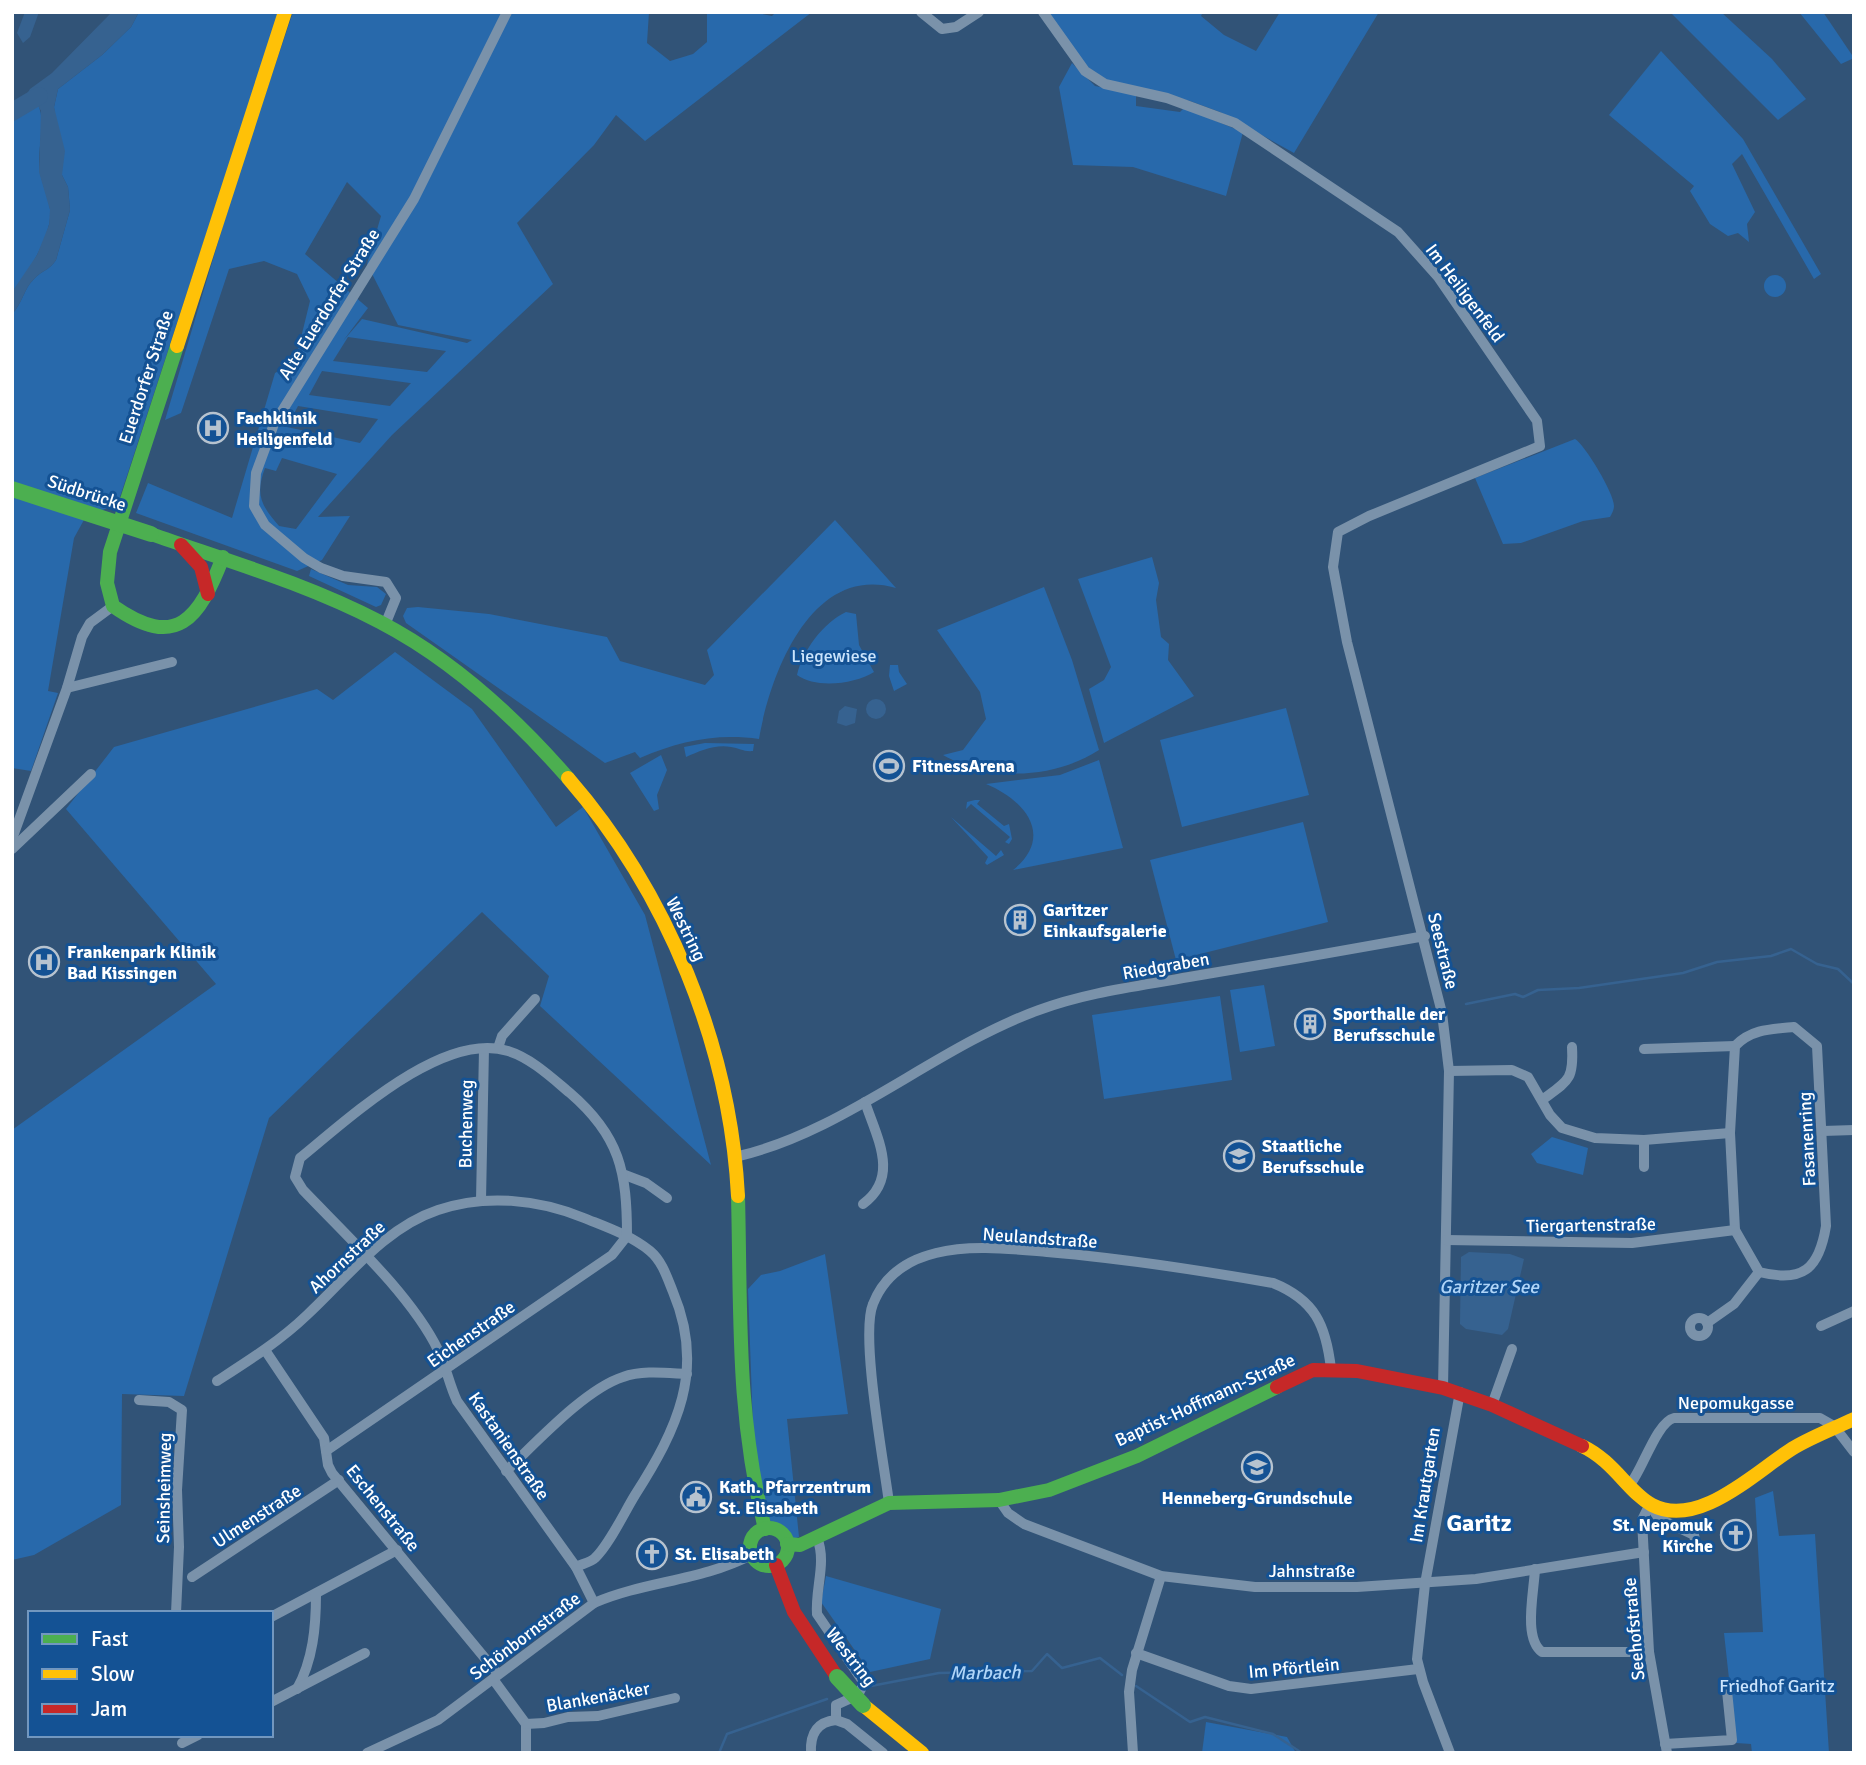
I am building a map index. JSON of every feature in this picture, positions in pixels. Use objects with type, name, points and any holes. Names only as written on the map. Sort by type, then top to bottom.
[{"type":"main road","name":"Euerdorfer Straße","points":[[113,607],[107,583],[110,552],[285,12]]},
{"type":"main road","name":"Südbrücke","points":[[12,489],[179,543]]},
{"type":"main road","points":[[179,543],[201,567],[208,595]]},
{"type":"main road","name":"Westring","points":[[179,543],[334,599],[385,625],[447,664],[511,717],[582,792],[639,879],[663,921],[699,1003],[724,1094],[735,1157],[738,1323],[743,1398],[754,1478],[765,1529]]},
{"type":"main road","points":[[113,607],[139,625],[167,629],[194,616],[208,595],[223,557]]},
{"type":"main road","name":"Baptist-Hoffmann-Straße","points":[[889,1503],[999,1500],[1049,1490],[1137,1456],[1313,1370],[1331,1369],[1451,1390],[1492,1405],[1584,1446],[1612,1465],[1650,1504]]},
{"type":"main road","points":[[1650,1504],[1667,1510],[1704,1505],[1738,1489],[1796,1447],[1834,1426],[1854,1419]]},
{"type":"main road","points":[[787,1544],[800,1545],[889,1503]]},
{"type":"main road","points":[[765,1529],[779,1531],[787,1544],[785,1558],[776,1565],[763,1566],[751,1555],[750,1541],[755,1534],[765,1529]]},
{"type":"main road","name":"Westring","points":[[776,1565],[794,1612],[837,1677],[863,1704],[922,1753]]},
{"type":"street","name":"Alte Euerdorfer Straße","points":[[385,625],[396,598],[391,586],[379,580],[342,576],[304,558],[258,516],[253,492],[256,473],[274,424],[414,199],[507,12]]},
{"type":"street","points":[[921,12],[942,29],[956,27],[979,12]]},
{"type":"street","name":"Im Heiligenfeld","points":[[1043,12],[1085,71],[1105,84],[1167,98],[1235,123],[1398,232],[1438,277],[1537,421],[1540,446],[1369,516],[1338,532]]},
{"type":"street","name":"Seestraße","points":[[1338,532],[1333,567],[1347,642],[1442,1013],[1448,1071],[1446,1240],[1451,1390]]},
{"type":"street","points":[[12,839],[67,688],[85,630],[101,612],[113,607]]},
{"type":"street","points":[[67,688],[172,662]]},
{"type":"street","points":[[12,849],[91,774]]},
{"type":"street","name":"Riedgraben","points":[[735,1157],[764,1151],[865,1102],[991,1030],[1060,1003],[1424,936]]},
{"type":"street","points":[[498,1048],[502,1037],[535,999]]},
{"type":"street","name":"Fasanenring","points":[[1644,1049],[1735,1046],[1745,1036],[1766,1029],[1794,1027],[1817,1046],[1826,1226],[1822,1251],[1810,1269],[1792,1275],[1759,1272]]},
{"type":"street","points":[[1707,1323],[1734,1304],[1759,1272],[1735,1230],[1730,1133],[1735,1046]]},
{"type":"street","points":[[1542,1100],[1569,1079],[1573,1069],[1572,1047]]},
{"type":"street","points":[[484,1049],[498,1048],[516,1054],[540,1069],[584,1106],[609,1139],[625,1175],[627,1236]]},
{"type":"street","name":"Kastanienstraße","points":[[484,1049],[457,1054],[407,1075],[300,1158],[295,1177],[303,1191],[367,1257],[431,1337],[457,1401],[576,1567],[594,1603]]},
{"type":"street","name":"Buchenweg","points":[[481,1200],[484,1049]]},
{"type":"street","points":[[1448,1071],[1512,1070],[1528,1076],[1549,1115],[1562,1128],[1595,1139],[1644,1140],[1730,1133]]},
{"type":"street","points":[[863,1204],[876,1195],[883,1184],[885,1170],[865,1102]]},
{"type":"street","points":[[1823,1131],[1854,1130]]},
{"type":"street","points":[[1644,1140],[1644,1167]]},
{"type":"street","points":[[625,1175],[646,1184],[667,1198]]},
{"type":"street","name":"Ahornstraße","points":[[217,1381],[265,1350],[305,1317],[367,1257],[413,1221],[437,1210],[481,1200],[525,1202],[570,1212],[627,1236],[651,1252],[661,1264],[677,1301],[686,1338],[687,1374],[683,1403],[659,1456],[595,1559],[576,1567]]},
{"type":"street","name":"Tiergartenstraße","points":[[1446,1240],[1632,1243],[1735,1230]]},
{"type":"street","name":"Eichenstraße","points":[[326,1451],[611,1255],[627,1236]]},
{"type":"street","name":"Neulandstraße","points":[[889,1503],[867,1324],[880,1289],[894,1272],[911,1261],[937,1252],[1010,1248],[1273,1283],[1290,1290],[1308,1303],[1322,1325],[1331,1369]]},
{"type":"street","points":[[1821,1326],[1854,1311]]},
{"type":"street","points":[[1492,1405],[1513,1349]]},
{"type":"street","name":"Eschenstraße","points":[[265,1350],[324,1438],[328,1465],[496,1677],[527,1724]]},
{"type":"street","points":[[506,1471],[556,1423],[615,1381],[646,1373],[687,1374]]},
{"type":"street","name":"Im Krautgarten","points":[[1418,1669],[1425,1584],[1451,1390]]},
{"type":"street","name":"Seinsheimweg","points":[[139,1400],[169,1402],[182,1410],[177,1490],[179,1547],[176,1611]]},
{"type":"street","name":"Nepomukgasse","points":[[1631,1483],[1668,1419],[1696,1416],[1820,1418],[1834,1426]]},
{"type":"street","points":[[1834,1426],[1854,1452]]},
{"type":"street","name":"Ulmenstraße","points":[[192,1577],[339,1480]]},
{"type":"street","name":"Jahnstraße","points":[[999,1500],[1008,1513],[1024,1524],[1161,1576],[1303,1589],[1425,1584],[1644,1552]]},
{"type":"street","points":[[1650,1504],[1658,1518],[1694,1535],[1696,1545]]},
{"type":"street","name":"Seehofstraße","points":[[1650,1504],[1642,1520],[1649,1652],[1666,1749]]},
{"type":"street","points":[[817,1538],[823,1553],[817,1614],[864,1683],[858,1695],[836,1705],[836,1720]]},
{"type":"street","points":[[273,1616],[397,1550]]},
{"type":"street","name":"Schönbornstraße","points":[[367,1753],[438,1720],[594,1603],[611,1595],[705,1574],[751,1555]]},
{"type":"street","points":[[1535,1569],[1532,1636],[1534,1647],[1542,1652],[1649,1652]]},
{"type":"street","points":[[1133,1753],[1129,1692],[1132,1670],[1161,1576]]},
{"type":"street","points":[[296,1690],[305,1674],[312,1649],[316,1594]]},
{"type":"street","points":[[273,1701],[365,1653]]},
{"type":"street","name":"Im Pförtlein","points":[[1136,1653],[1218,1683],[1251,1689],[1418,1669]]},
{"type":"street","points":[[1418,1669],[1450,1753]]},
{"type":"street","points":[[1666,1749],[1732,1740],[1727,1691]]},
{"type":"street","name":"Blankenäcker","points":[[527,1724],[568,1717],[598,1716],[676,1698]]},
{"type":"street","points":[[811,1753],[812,1736],[819,1726],[836,1720],[847,1724],[883,1753]]},
{"type":"street","points":[[526,1753],[527,1724]]},
{"type":"street","points":[[182,1743],[194,1737]]},
{"type":"green space","points":[[139,12],[279,12],[118,503],[85,518],[74,538],[48,691],[58,693],[31,771],[12,768],[12,314],[31,283],[56,260],[70,210],[68,187],[62,175],[54,107],[58,89],[102,55],[131,27]]},
{"type":"green space","points":[[293,12],[649,12],[647,43],[670,61],[693,54],[707,42],[707,12],[753,12],[772,16],[776,12],[812,12],[645,141],[616,115],[594,145],[517,223],[553,284],[392,435],[318,517],[350,516],[322,560],[297,571],[136,513],[148,483],[232,518],[275,373],[295,362],[310,301],[297,274],[264,261],[229,269],[181,413],[165,420],[236,182]],"holes":[[[347,182],[381,216],[367,264],[398,325],[472,340],[467,343],[362,319],[343,341],[368,308],[305,254]],[[348,337],[446,351],[427,372],[333,361]],[[322,371],[411,383],[390,406],[309,395]],[[298,406],[378,419],[360,443],[287,427]],[[282,458],[337,474],[296,529],[279,526],[264,506],[260,486],[265,468],[276,471]]]},
{"type":"green space","points":[[1046,12],[1203,12],[1201,16],[1224,35],[1256,51],[1280,12],[1379,12],[1294,153],[1220,112],[1190,101],[1106,80],[1082,63]]},
{"type":"green space","points":[[1670,12],[1721,12],[1772,59],[1806,99],[1778,120]]},
{"type":"green space","points":[[1799,12],[1823,12],[1854,58],[1841,64]]},
{"type":"green space","points":[[1661,51],[1743,139],[1821,274],[1814,279],[1742,154],[1732,164],[1755,212],[1747,224],[1749,242],[1738,233],[1728,236],[1710,224],[1690,191],[1694,186],[1609,115]]},
{"type":"green space","points":[[1072,63],[1095,86],[1136,94],[1136,106],[1180,112],[1184,108],[1243,132],[1226,196],[1133,167],[1073,165],[1059,87]]},
{"type":"green space","points":[[37,102],[42,123],[39,167],[50,218],[38,253],[12,292],[12,119]]},
{"type":"green space","points":[[1775,275],[1783,278],[1786,286],[1783,294],[1775,297],[1767,294],[1764,286],[1767,278]]},
{"type":"green space","points":[[1575,439],[1592,459],[1609,491],[1614,506],[1610,517],[1583,521],[1521,543],[1503,544],[1475,478]]},
{"type":"green space","points":[[835,520],[896,588],[866,585],[840,592],[818,608],[800,630],[785,657],[773,685],[759,739],[728,737],[698,740],[640,758],[635,752],[605,763],[406,623],[403,616],[407,608],[418,607],[489,614],[607,637],[620,661],[705,685],[714,675],[707,650]]},
{"type":"green space","points":[[1152,557],[1159,583],[1156,600],[1161,637],[1169,644],[1168,660],[1194,696],[1104,743],[1089,689],[1104,680],[1111,667],[1078,579]]},
{"type":"green space","points":[[311,569],[348,585],[377,587],[386,594],[381,605],[376,607],[309,576]]},
{"type":"green space","points":[[1044,587],[1072,660],[1099,750],[1062,767],[1021,774],[980,770],[943,755],[963,750],[986,719],[980,692],[937,630]]},
{"type":"green space","name":"Liegewiese","points":[[846,612],[856,614],[859,645],[874,672],[857,680],[836,683],[814,682],[797,675],[815,638],[829,623]]},
{"type":"green space","points":[[395,652],[472,709],[556,827],[583,807],[645,915],[711,1165],[540,1006],[549,976],[482,912],[269,1118],[184,1396],[122,1394],[121,1505],[34,1555],[12,1560],[12,1130],[216,984],[66,809],[114,747],[317,689],[333,700]]},
{"type":"green space","name":"Liegewiese","points":[[890,665],[898,665],[907,684],[894,691],[889,676]]},
{"type":"green space","points":[[1286,708],[1309,795],[1182,827],[1160,740]]},
{"type":"green space","points":[[705,743],[754,744],[753,751],[719,746],[686,757],[684,747]]},
{"type":"green space","points":[[661,755],[667,770],[657,795],[659,809],[654,811],[630,773]]},
{"type":"green space","points":[[1099,760],[1123,848],[1013,870],[1032,844],[1030,820],[1013,799],[986,784],[1060,775]]},
{"type":"green space","points":[[980,800],[977,804],[1004,826],[1009,824],[1012,839],[1009,844],[1005,842],[1010,837],[971,804],[966,809],[967,802]]},
{"type":"green space","points":[[951,817],[996,856],[1001,850],[1004,855],[987,865],[985,863],[988,857]]},
{"type":"green space","points":[[1303,822],[1328,922],[1176,960],[1150,860]]},
{"type":"green space","points":[[1264,985],[1275,1046],[1240,1052],[1230,990]]},
{"type":"green space","points":[[1220,996],[1232,1080],[1104,1099],[1092,1015]]},
{"type":"green space","points":[[1552,1137],[1588,1148],[1583,1175],[1537,1163],[1531,1154]]},
{"type":"green space","points":[[825,1254],[848,1414],[787,1419],[799,1537],[786,1541],[773,1531],[761,1488],[753,1427],[748,1289],[761,1275],[780,1271]]},
{"type":"green space","name":"Friedhof Garitz","points":[[1773,1491],[1779,1536],[1815,1534],[1829,1753],[1752,1753],[1751,1744],[1736,1743],[1724,1633],[1763,1632],[1755,1498]]},
{"type":"green space","points":[[826,1576],[941,1609],[930,1659],[870,1672],[821,1602]]},
{"type":"green space","points":[[1206,1722],[1287,1737],[1296,1753],[1202,1753]]},
{"type":"water","points":[[25,12],[39,12],[30,37],[23,43],[17,33]]},
{"type":"water","points":[[112,12],[139,12],[131,27],[102,55],[58,89],[54,107],[65,151],[62,175],[68,187],[70,210],[56,260],[31,283],[12,314],[12,292],[37,255],[49,225],[50,210],[39,172],[41,111],[36,102],[19,107],[30,89],[52,73]]},
{"type":"water","points":[[876,699],[883,702],[886,709],[883,716],[876,719],[869,716],[866,709],[869,702]]},
{"type":"water","points":[[845,706],[857,709],[855,723],[846,726],[837,723],[839,711]]},
{"type":"water","name":"Garitzer See","points":[[1469,1252],[1510,1254],[1524,1259],[1508,1329],[1502,1335],[1466,1329],[1460,1324],[1461,1257]]},
{"type":"waterway","points":[[12,112],[39,96]]},
{"type":"waterway","points":[[1466,1004],[1515,994],[1523,997],[1538,990],[1579,988],[1683,973],[1717,962],[1771,956],[1791,949],[1817,964],[1838,969],[1854,984]]},
{"type":"waterway","name":"Marbach","points":[[871,1686],[939,1673],[1032,1671],[1047,1654],[1062,1668],[1100,1658],[1122,1675]]},
{"type":"waterway","name":"Marbach","points":[[1136,1686],[1190,1722],[1205,1717],[1273,1734],[1302,1753]]},
{"type":"waterway","name":"Marbach","points":[[719,1753],[727,1734],[827,1699]]},
{"type":"traffic: fast","points":[[177,346],[110,552],[107,583],[113,606],[154,626],[170,627],[183,622],[195,612],[205,597],[223,557]]},
{"type":"traffic: fast","points":[[12,489],[151,534]]},
{"type":"traffic: fast","points":[[151,534],[324,596],[407,637],[457,672],[504,711],[568,778]]},
{"type":"traffic: fast","points":[[738,1196],[740,1322],[745,1403],[749,1444],[765,1529]]},
{"type":"traffic: fast","points":[[787,1544],[800,1545],[889,1503],[999,1500],[1049,1490],[1137,1456],[1277,1387]]},
{"type":"traffic: fast","points":[[769,1528],[782,1534],[788,1547],[782,1560],[769,1566],[756,1560],[750,1547],[756,1534],[769,1528]]},
{"type":"traffic: fast","points":[[837,1677],[863,1705]]},
{"type":"traffic: slow","points":[[177,346],[285,12]]},
{"type":"traffic: slow","points":[[568,778],[603,822],[635,870],[687,973],[707,1027],[722,1083],[738,1196]]},
{"type":"traffic: slow","points":[[1582,1446],[1603,1460],[1643,1499],[1670,1511],[1709,1503],[1747,1481],[1795,1447],[1854,1419]]},
{"type":"traffic: slow","points":[[863,1705],[922,1753]]},
{"type":"traffic: jam","points":[[181,545],[201,567],[208,594]]},
{"type":"traffic: jam","points":[[1277,1387],[1313,1370],[1357,1371],[1443,1388],[1492,1405],[1582,1446]]},
{"type":"traffic: jam","points":[[776,1565],[794,1612],[837,1677]]},
{"type":"place","name":"Fachklinik Heiligenfeld","points":[[213,428]]},
{"type":"place","name":"FitnessArena","points":[[889,766]]},
{"type":"place","name":"Garitzer Einkaufsgalerie","points":[[1020,920]]},
{"type":"place","name":"Frankenpark Klinik Bad Kissingen","points":[[44,962]]},
{"type":"place","name":"Sporthalle der Berufsschule","points":[[1310,1024]]},
{"type":"place","name":"Staatliche Berufsschule","points":[[1239,1156]]},
{"type":"place","name":"Henneberg-Grundschule","points":[[1257,1467]]},
{"type":"place","name":"Kath. Pfarrzentrum St. Elisabeth","points":[[696,1497]]},
{"type":"place","name":"St. Nepomuk Kirche","points":[[1736,1535]]},
{"type":"place","name":"St. Elisabeth","points":[[652,1554]]},
{"type":"district","name":"Garitz","points":[[1479,1523]]}]
